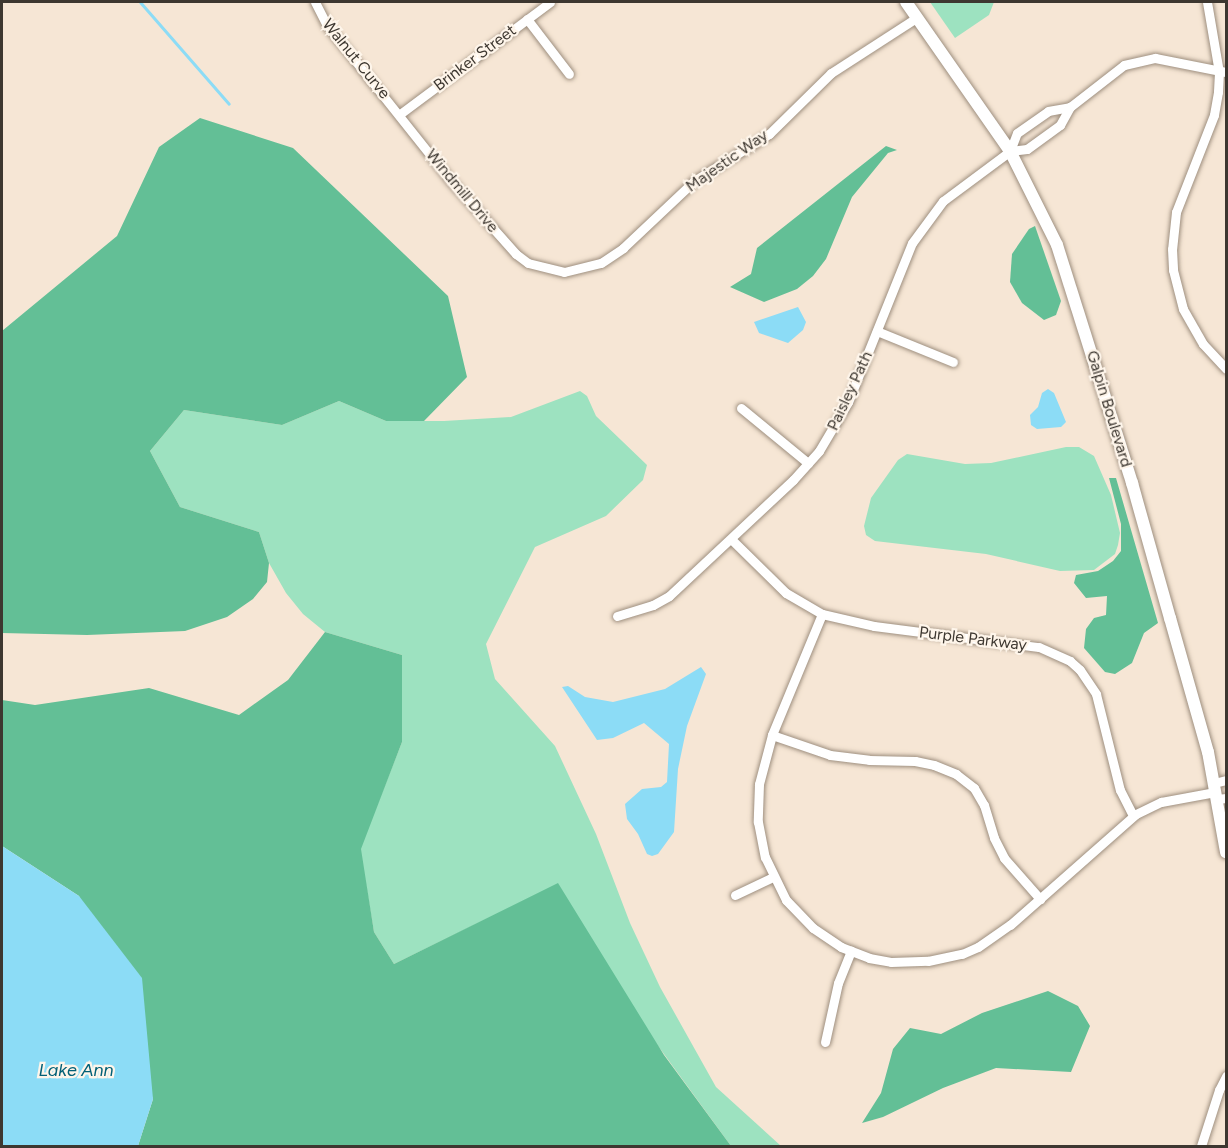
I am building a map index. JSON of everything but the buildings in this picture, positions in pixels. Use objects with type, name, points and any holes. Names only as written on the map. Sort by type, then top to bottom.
[{"type":"street","name":"Walnut Curve","points":[[315,2],[326,24],[400,114]]},
{"type":"street","name":"Brinker Street","points":[[400,114],[550,2]]},
{"type":"street","name":"Galpin Boulevard","points":[[906,2],[1010,151],[1057,245],[1085,330],[1170,618],[1218,793],[1227,852]]},
{"type":"street","points":[[1207,2],[1223,72],[1214,114],[1176,212],[1172,249],[1173,270],[1184,309],[1203,344],[1227,369]]},
{"type":"street","name":"Majestic Way","points":[[528,263],[564,272],[601,263],[623,248],[694,180],[769,134],[831,73],[916,18]]},
{"type":"street","points":[[527,19],[569,74]]},
{"type":"street","points":[[1070,107],[1048,111],[1017,133],[1010,151],[1027,149],[1044,137],[1060,125],[1070,107],[1110,74],[1138,60],[1172,60],[1223,72]]},
{"type":"street","name":"Windmill Drive","points":[[400,114],[451,181],[516,254],[528,263]]},
{"type":"street","name":"Paisley Path","points":[[617,616],[661,601],[731,539],[808,463],[840,419],[912,243],[932,213],[961,186],[1010,151]]},
{"type":"street","points":[[877,331],[953,362]]},
{"type":"street","points":[[741,408],[808,463]]},
{"type":"street","name":"Purple Parkway","points":[[731,539],[786,592],[822,614],[874,626],[1039,647],[1070,661],[1096,694],[1120,790],[1134,816]]},
{"type":"street","points":[[822,614],[772,735],[759,784],[761,842],[773,877],[786,900],[820,934],[851,951],[891,962],[944,959],[970,950],[994,937],[1134,816],[1161,802],[1218,793],[1227,780]]},
{"type":"street","points":[[772,735],[819,752],[847,758],[934,765],[972,780],[981,797],[1004,858],[1040,899]]},
{"type":"street","points":[[735,895],[773,877]]},
{"type":"street","points":[[825,1042],[838,983],[851,951]]},
{"type":"street","points":[[1201,1146],[1219,1090],[1227,1076]]},
{"type":"green space","points":[[930,2],[994,2],[989,15],[955,38]]},
{"type":"green space","points":[[200,118],[293,148],[448,296],[467,377],[424,421],[386,421],[339,401],[282,425],[184,410],[150,451],[180,507],[259,532],[269,563],[267,582],[253,599],[227,617],[185,631],[87,635],[2,633],[2,331],[117,236],[159,147]]},
{"type":"green space","points":[[886,146],[897,150],[888,153],[852,197],[826,259],[813,276],[797,289],[764,302],[730,287],[751,274],[757,248]]},
{"type":"green space","points":[[1035,226],[1061,301],[1056,315],[1044,320],[1022,303],[1010,282],[1012,254],[1029,229]]},
{"type":"green space","points":[[580,391],[587,396],[596,416],[647,465],[643,480],[606,516],[535,547],[486,644],[495,679],[555,746],[596,834],[630,923],[660,987],[716,1087],[781,1146],[731,1146],[637,1017],[558,884],[394,964],[374,932],[360,849],[402,742],[402,655],[325,632],[303,614],[286,593],[269,563],[259,532],[180,507],[150,451],[184,410],[282,425],[339,401],[386,421],[444,421],[511,417]]},
{"type":"green space","points":[[1066,447],[1079,447],[1094,456],[1111,495],[1120,533],[1115,554],[1094,570],[1060,571],[986,554],[875,541],[866,535],[864,526],[871,498],[898,460],[907,454],[965,464],[991,463]]},
{"type":"green space","points":[[1109,478],[1116,478],[1158,623],[1144,633],[1132,663],[1115,674],[1105,672],[1084,648],[1086,629],[1094,618],[1106,615],[1107,596],[1086,598],[1074,583],[1076,575],[1098,571],[1113,561],[1121,551],[1121,524]]},
{"type":"green space","points":[[325,632],[402,655],[402,742],[361,849],[374,932],[394,964],[558,883],[664,1055],[731,1146],[138,1146],[153,1099],[79,896],[2,846],[2,700],[35,705],[149,688],[239,715],[288,680]]},
{"type":"green space","points":[[1048,991],[1078,1006],[1090,1026],[1071,1072],[996,1068],[943,1088],[883,1117],[862,1123],[881,1093],[893,1049],[910,1028],[941,1034],[982,1013]]},
{"type":"water","points":[[798,307],[806,322],[803,330],[788,343],[759,333],[754,322]]},
{"type":"water","points":[[1048,389],[1054,393],[1066,422],[1061,427],[1037,429],[1031,425],[1030,415],[1038,407],[1042,393]]},
{"type":"water","points":[[701,667],[706,674],[687,726],[678,769],[674,832],[658,854],[652,856],[647,854],[638,834],[627,819],[625,804],[642,789],[661,787],[667,782],[669,744],[644,723],[613,738],[597,740],[562,687],[568,686],[585,697],[613,702],[665,689]]},
{"type":"water","name":"Lake Ann","points":[[2,846],[79,896],[142,978],[153,1099],[138,1146],[2,1146]]},
{"type":"waterway","points":[[140,2],[229,104]]}]
